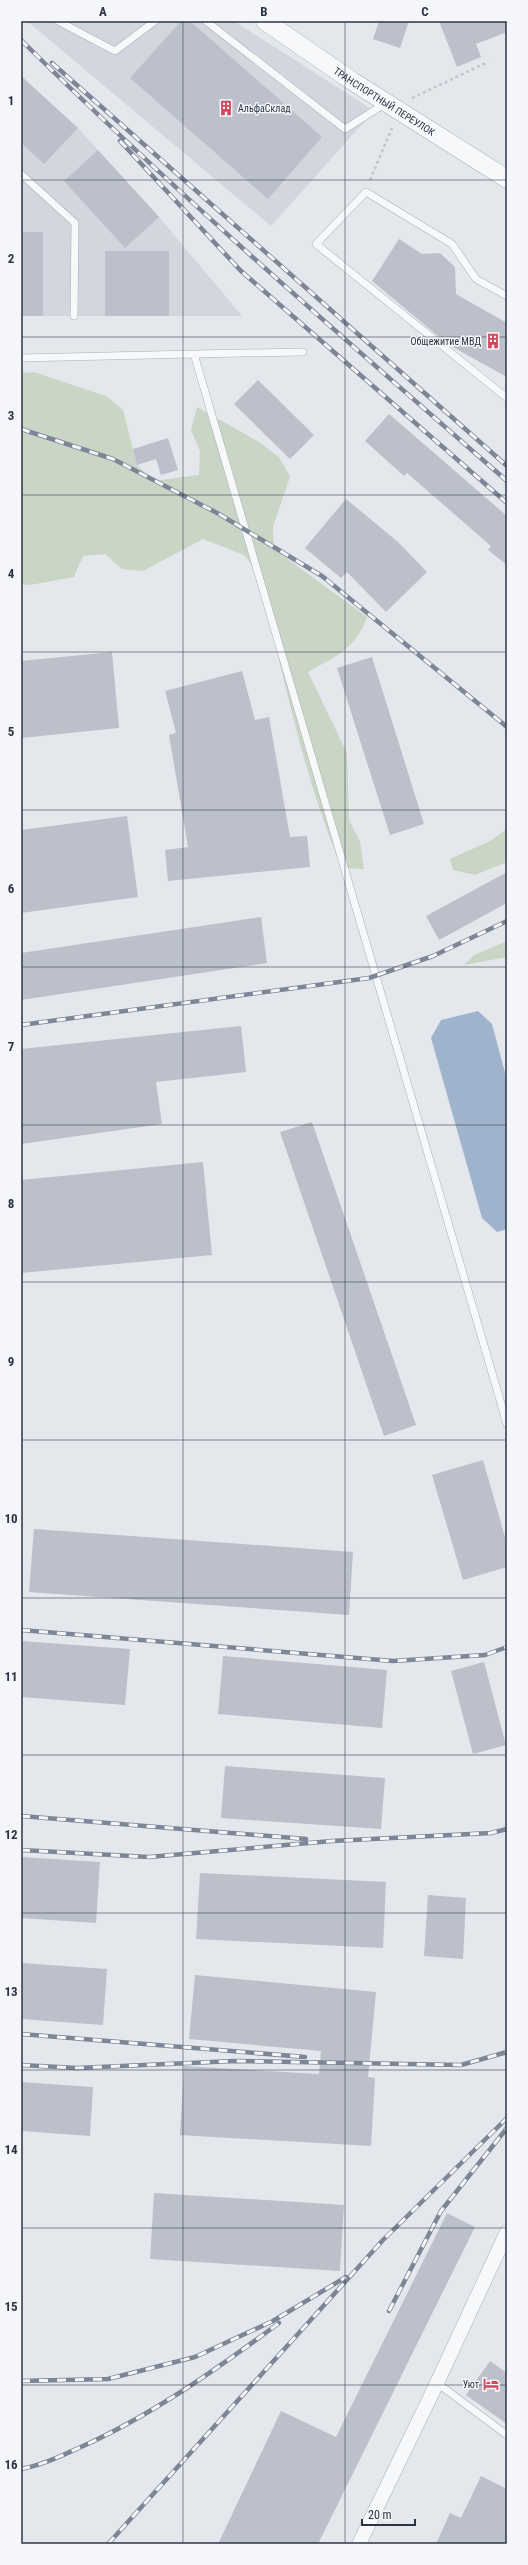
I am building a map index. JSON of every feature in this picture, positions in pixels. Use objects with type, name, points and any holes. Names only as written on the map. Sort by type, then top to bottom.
[{"type":"street","points":[[290,21],[298,44]]},
{"type":"street","name":"ТРАНСПОРТНЫЙ ПЕРЕУЛОК","points":[[267,22],[352,82],[507,178]]},
{"type":"street","points":[[359,2544],[503,2249],[507,2232]]},
{"type":"lane","points":[[58,21],[115,51],[155,21]]},
{"type":"lane","points":[[206,21],[345,129],[387,103]]},
{"type":"lane","points":[[21,174],[75,223],[74,316]]},
{"type":"lane","points":[[507,296],[476,279],[452,244],[366,192],[316,244],[507,398]]},
{"type":"lane","points":[[21,358],[303,352]]},
{"type":"lane","points":[[194,354],[507,1424]]},
{"type":"lane","points":[[437,2383],[507,2435]]},
{"type":"path","points":[[406,101],[488,62]]},
{"type":"path","points":[[366,192],[393,125]]},
{"type":"shaded area","points":[[27,21],[234,21],[374,111],[271,226]]},
{"type":"shaded area","points":[[21,76],[78,128],[159,217],[242,316],[21,316]]},
{"type":"green space","points":[[34,372],[106,396],[123,410],[137,465],[154,481],[199,475],[200,451],[191,430],[197,407],[259,442],[279,457],[290,477],[273,527],[274,549],[367,617],[357,637],[351,644],[336,656],[308,672],[347,753],[349,820],[360,842],[364,869],[342,868],[328,832],[304,760],[294,723],[259,574],[244,555],[203,539],[143,571],[122,569],[105,554],[83,556],[74,577],[30,585],[21,584],[21,373]]},
{"type":"green space","points":[[507,829],[507,862],[475,875],[453,870],[450,859],[490,841]]},
{"type":"green space","points":[[507,941],[507,957],[464,965],[474,955]]},
{"type":"water","points":[[478,1011],[492,1024],[507,1080],[507,1229],[497,1232],[482,1218],[431,1038],[441,1020]]},
{"type":"building","name":"АльфаСклад","points":[[181,21],[190,21],[322,137],[268,199],[130,78]]},
{"type":"building","points":[[379,21],[409,21],[400,48],[373,39]]},
{"type":"building","points":[[439,21],[507,21],[507,32],[476,44],[481,57],[457,67]]},
{"type":"building","points":[[21,76],[78,128],[44,164],[21,143]]},
{"type":"building","points":[[98,150],[159,217],[125,248],[64,181]]},
{"type":"building","points":[[21,232],[43,232],[43,316],[21,316]]},
{"type":"building","points":[[399,239],[422,254],[440,253],[455,267],[456,294],[507,323],[507,377],[449,345],[372,281]]},
{"type":"building","points":[[105,251],[169,251],[169,316],[105,316]]},
{"type":"building","points":[[258,380],[314,435],[290,459],[234,404]]},
{"type":"building","points":[[389,414],[507,516],[507,565],[488,550],[491,546],[407,473],[404,476],[365,441]]},
{"type":"building","points":[[168,438],[178,470],[161,475],[156,459],[137,465],[133,449]]},
{"type":"building","points":[[346,499],[398,542],[427,572],[386,612],[347,572],[341,578],[305,548]]},
{"type":"building","points":[[112,652],[119,728],[21,738],[21,661]]},
{"type":"building","points":[[372,657],[424,824],[390,835],[337,668]]},
{"type":"building","points":[[242,671],[255,720],[269,717],[290,837],[307,836],[310,867],[168,881],[165,850],[188,847],[169,735],[176,733],[165,691]]},
{"type":"building","points":[[127,816],[138,897],[21,913],[21,830]]},
{"type":"building","points":[[507,872],[507,903],[439,940],[426,916]]},
{"type":"building","points":[[261,917],[267,963],[21,1000],[21,953]]},
{"type":"building","points":[[241,1026],[246,1072],[156,1082],[162,1124],[21,1144],[21,1049]]},
{"type":"building","points":[[312,1122],[416,1425],[384,1436],[280,1132]]},
{"type":"building","points":[[203,1162],[212,1255],[21,1273],[21,1180]]},
{"type":"building","points":[[483,1460],[507,1544],[507,1567],[463,1580],[432,1475]]},
{"type":"building","points":[[34,1529],[353,1552],[349,1615],[29,1592]]},
{"type":"building","points":[[21,1641],[130,1649],[125,1705],[21,1697]]},
{"type":"building","points":[[223,1656],[387,1670],[382,1728],[218,1714]]},
{"type":"building","points":[[484,1662],[506,1745],[473,1754],[451,1671]]},
{"type":"building","points":[[225,1766],[385,1778],[381,1829],[221,1818]]},
{"type":"building","points":[[21,1857],[100,1862],[96,1923],[21,1918]]},
{"type":"building","points":[[200,1873],[386,1882],[383,1948],[196,1939]]},
{"type":"building","points":[[428,1895],[466,1898],[463,1959],[424,1956]]},
{"type":"building","points":[[21,1963],[107,1969],[103,2025],[21,2019]]},
{"type":"building","points":[[195,1975],[376,1992],[368,2077],[375,2078],[371,2146],[180,2135],[184,2066],[319,2074],[321,2051],[189,2039]]},
{"type":"building","points":[[21,2082],[93,2087],[90,2136],[21,2131]]},
{"type":"building","points":[[154,2193],[344,2205],[340,2271],[150,2259]]},
{"type":"building","points":[[447,2213],[475,2227],[318,2544],[218,2544],[281,2411],[336,2437]]},
{"type":"building","name":"Уют","points":[[490,2361],[507,2373],[507,2424],[466,2395]]},
{"type":"building","points":[[481,2476],[507,2489],[507,2544],[436,2544],[450,2513],[461,2518]]},
{"type":"railway","points":[[21,40],[200,209],[322,319],[507,481]]},
{"type":"railway","points":[[52,63],[507,466]]},
{"type":"railway","points":[[120,141],[241,271],[507,503]]},
{"type":"railway","points":[[21,429],[113,459],[219,514],[322,576],[507,727]]},
{"type":"railway","points":[[21,1025],[369,978],[433,956],[507,921]]},
{"type":"railway","points":[[21,1630],[393,1661],[485,1655],[507,1647]]},
{"type":"railway","points":[[21,1816],[306,1839]]},
{"type":"railway","points":[[21,1850],[149,1857],[332,1841],[491,1833],[507,1829]]},
{"type":"railway","points":[[21,2034],[305,2057]]},
{"type":"railway","points":[[21,2065],[77,2068],[235,2061],[461,2065],[507,2052]]},
{"type":"railway","points":[[108,2544],[383,2240],[507,2118]]},
{"type":"railway","points":[[389,2311],[441,2211],[507,2128]]},
{"type":"railway","points":[[21,2381],[108,2379],[195,2357],[273,2321],[346,2277]]},
{"type":"railway","points":[[21,2469],[44,2463],[59,2457],[133,2421],[208,2374],[279,2323]]},
{"type":"place","name":"АльфаСклад","points":[[226,108]]},
{"type":"place","name":"Общежитие МВД","points":[[493,341]]},
{"type":"place","name":"Уют","points":[[491,2384]]}]
